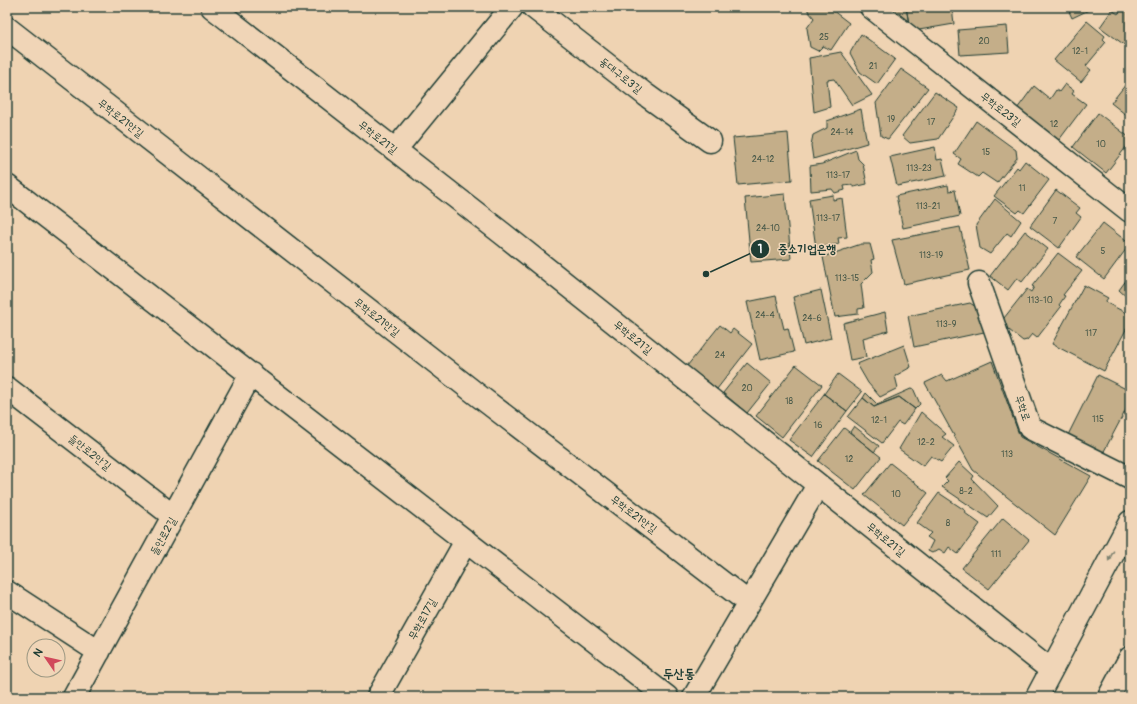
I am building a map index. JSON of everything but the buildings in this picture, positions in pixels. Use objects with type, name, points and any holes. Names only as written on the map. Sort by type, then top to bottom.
[{"type":"street","name":"무학로21길","points":[[212,7],[395,150],[1051,670]]},
{"type":"street","points":[[395,150],[512,7]]},
{"type":"street","name":"동대구로3길","points":[[533,7],[646,95],[710,141]]},
{"type":"street","name":"무학로23길","points":[[871,7],[1130,210]]},
{"type":"street","name":"무학로21안길","points":[[7,28],[485,401],[749,603]]},
{"type":"street","points":[[7,186],[667,697]]},
{"type":"street","name":"무학로","points":[[979,283],[1030,428],[1130,478]]},
{"type":"street","name":"들안로2길","points":[[74,697],[251,374]]},
{"type":"street","name":"들안로2안길","points":[[7,388],[173,516]]},
{"type":"street","points":[[694,697],[818,485]]},
{"type":"street","points":[[1037,697],[1130,522]]},
{"type":"street","name":"무학로17길","points":[[378,697],[466,541]]},
{"type":"street","points":[[7,592],[99,652]]},
{"type":"street","points":[[1109,697],[1130,658]]},
{"type":"place","name":"중소기업은행","points":[[706,274]]},
{"type":"district","name":"두산동","points":[[679,673]]}]
